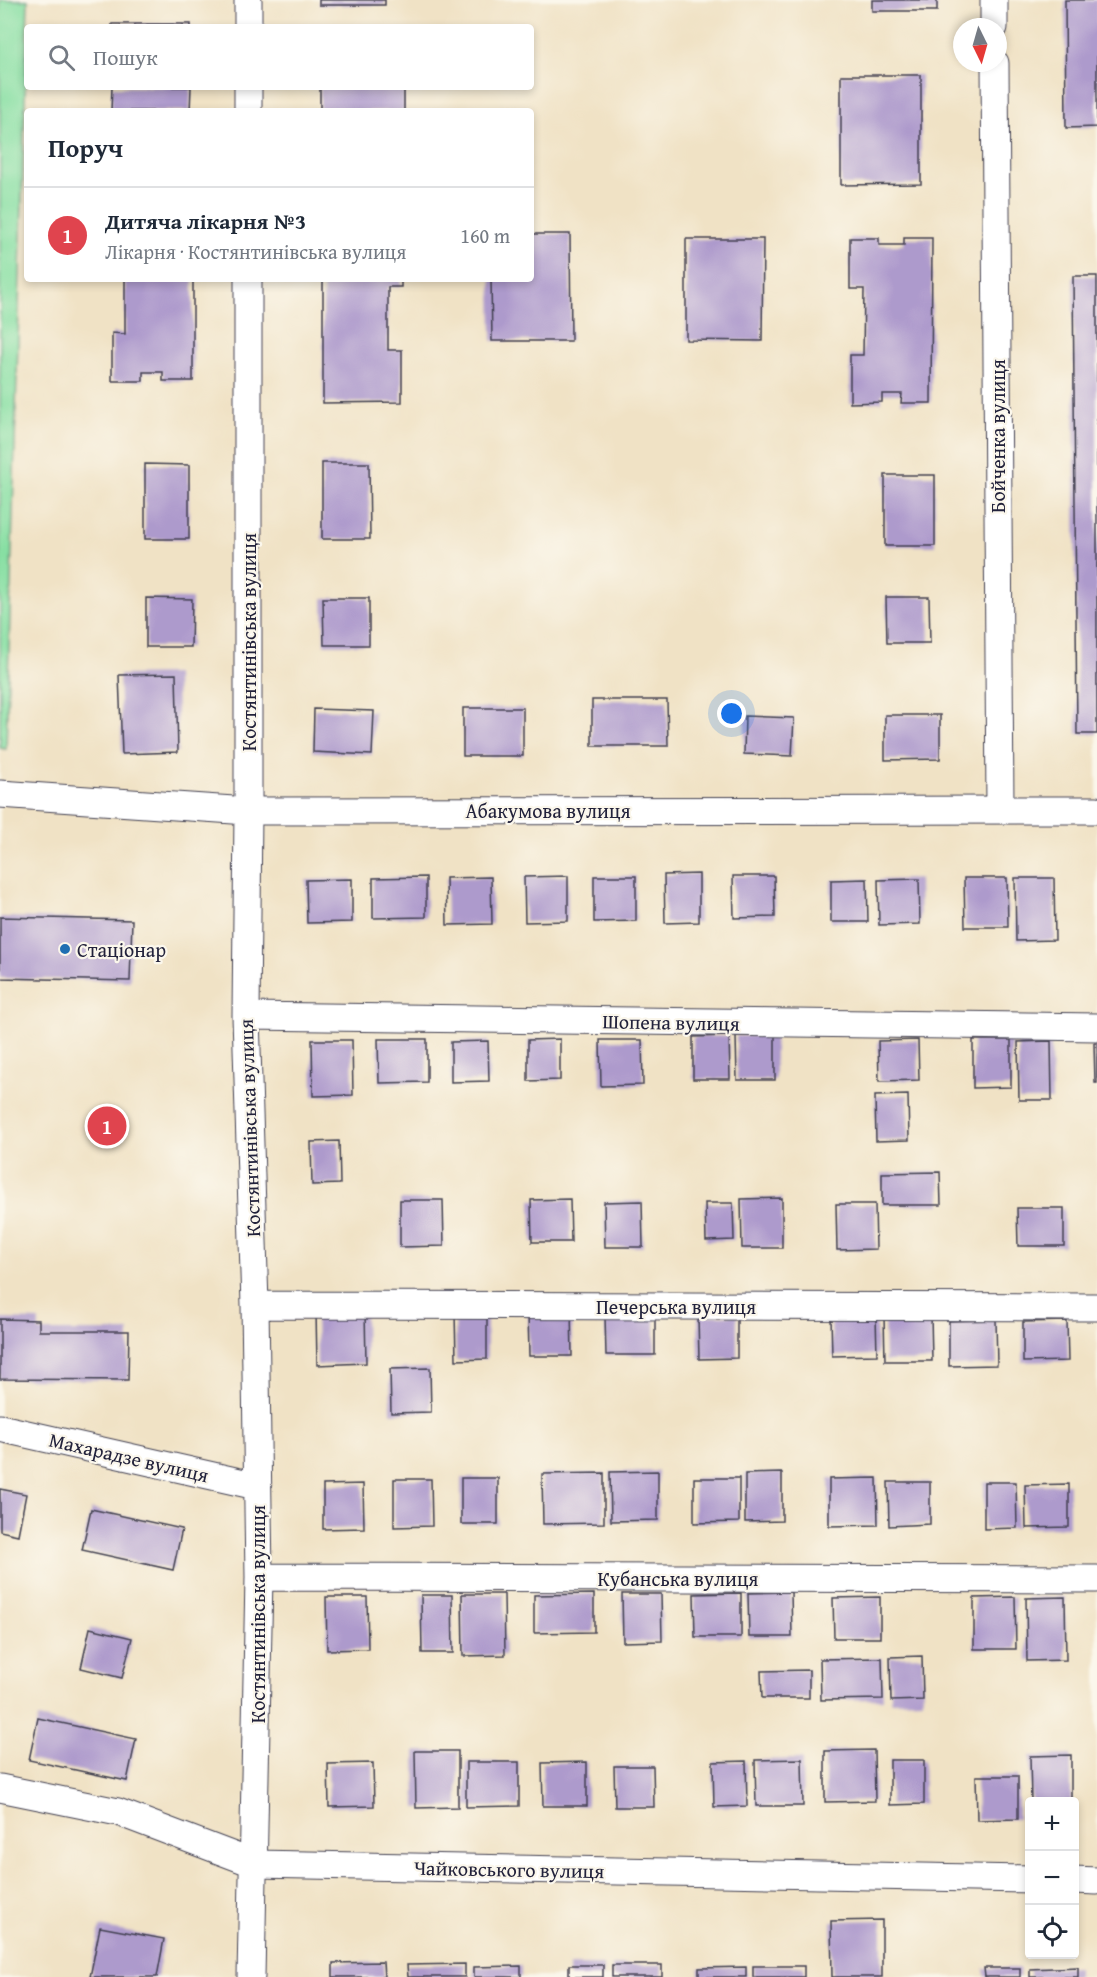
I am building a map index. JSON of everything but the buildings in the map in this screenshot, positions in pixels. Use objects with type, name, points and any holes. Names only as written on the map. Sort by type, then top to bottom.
[{"type":"street","points":[[248,0],[248,24]]},
{"type":"street","points":[[994,0],[994,18]]},
{"type":"street","name":"Бойченка вулиця","points":[[995,72],[1000,809]]},
{"type":"street","points":[[248,90],[248,108]]},
{"type":"street","name":"Костянтинівська вулиця","points":[[248,282],[246,1016],[255,1305],[259,1577],[251,1977]]},
{"type":"street","name":"Абакумова вулиця","points":[[0,794],[248,811],[1097,810]]},
{"type":"street","name":"Шопена вулиця","points":[[246,1016],[1097,1027]]},
{"type":"street","name":"Печерська вулиця","points":[[255,1305],[1097,1307]]},
{"type":"street","name":"Махарадзе вулиця","points":[[0,1428],[257,1486]]},
{"type":"street","name":"Кубанська вулиця","points":[[259,1577],[1097,1579]]},
{"type":"street","name":"Чайковського вулиця","points":[[0,1788],[118,1812],[255,1864],[1025,1879]]},
{"type":"street","points":[[1079,1880],[1097,1881]]},
{"type":"green space","points":[[0,0],[28,0],[27,24],[24,24],[25,90],[6,749],[0,748]]},
{"type":"place","name":"Стаціонар","points":[[65,949]]},
{"type":"place","name":"Дитяча лікарня №3","points":[[107,1126]]}]
